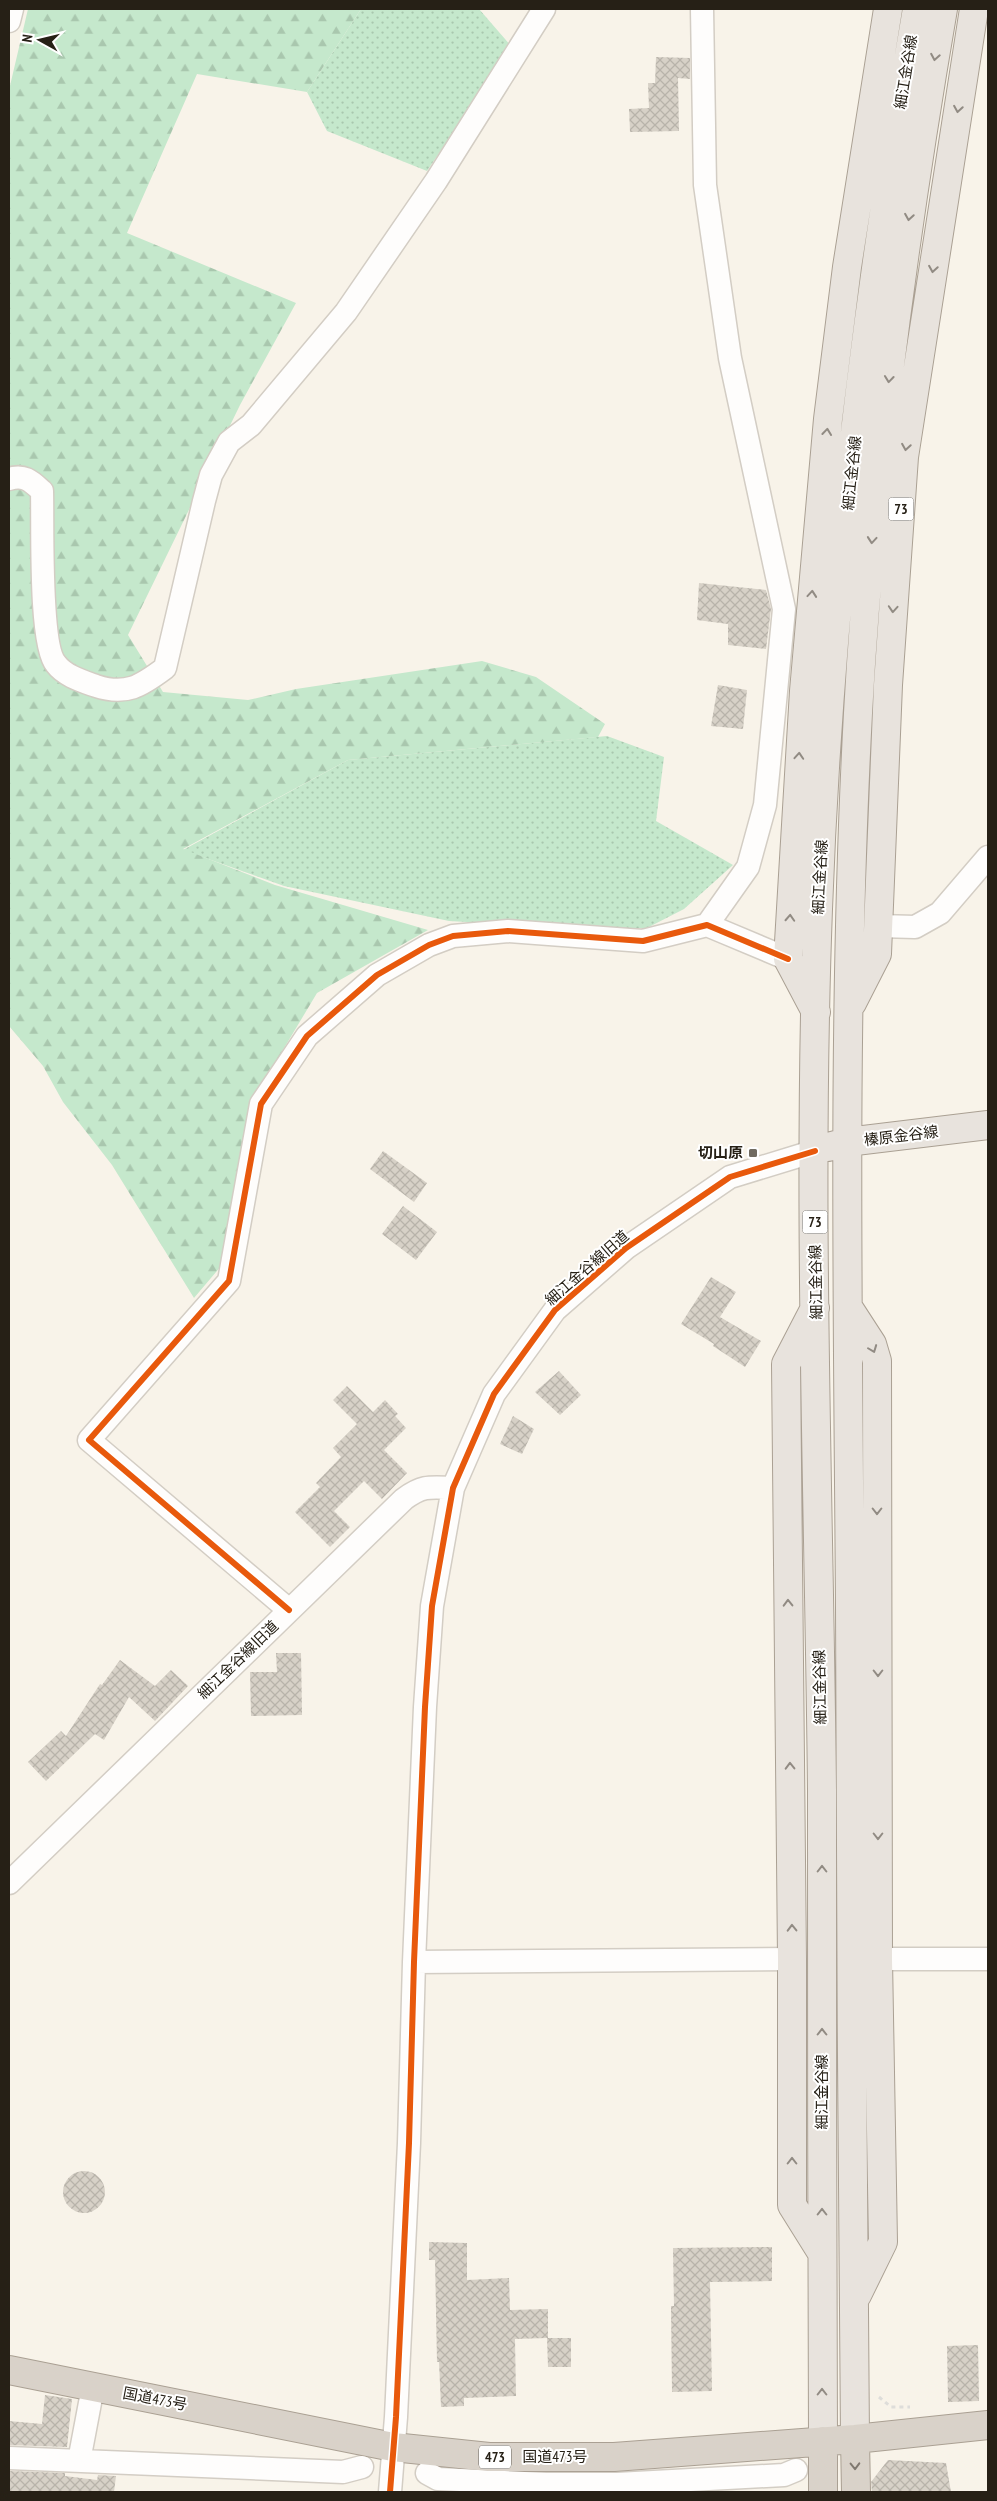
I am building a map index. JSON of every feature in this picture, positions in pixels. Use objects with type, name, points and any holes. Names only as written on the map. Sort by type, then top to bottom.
[{"type":"highway","name":"国道473号","points":[[9,2370],[393,2448],[488,2456],[614,2457],[855,2439],[988,2425]]},
{"type":"highway","points":[[855,2439],[856,2492]]},
{"type":"highway","points":[[823,2441],[823,2492]]},
{"type":"main road","points":[[816,1012],[788,959],[803,701],[828,419],[850,247],[888,9]]},
{"type":"main road","name":"細江金谷線","points":[[823,2441],[822,1797],[815,1151],[816,1012],[823,808],[845,538],[880,231],[917,9]]},
{"type":"main road","name":"細江金谷線","points":[[855,2439],[847,1142],[852,842],[858,708],[880,460],[906,241],[943,9]]},
{"type":"main road","name":"73","points":[[850,1008],[877,954],[888,685],[904,457],[974,9]]},
{"type":"main road","name":"榛原金谷線","points":[[815,1151],[847,1142],[988,1125]]},
{"type":"main road","points":[[816,1306],[786,1364],[792,1959],[792,2205],[822,2253]]},
{"type":"main road","points":[[848,1307],[872,1344],[877,1361],[878,1959],[883,2242],[854,2300]]},
{"type":"street","points":[[9,21],[12,9]]},
{"type":"street","points":[[9,480],[17,476],[28,478],[42,491],[46,637],[55,664],[76,679],[101,688],[123,691],[149,680],[165,668],[211,474],[229,442],[251,425],[346,312],[436,181],[544,9]]},
{"type":"street","points":[[702,9],[707,194],[730,358],[784,609],[765,804],[748,867],[707,925]]},
{"type":"street","points":[[879,926],[915,926],[940,913],[988,857]]},
{"type":"street","points":[[289,1610],[89,1440],[229,1281],[261,1104],[307,1036],[378,975],[429,945],[453,936],[508,931],[643,941],[707,925],[788,959]]},
{"type":"street","name":"細江金谷線旧道","points":[[9,1883],[404,1500],[418,1488],[427,1486],[453,1488],[494,1394],[555,1310],[626,1248],[730,1177],[815,1151]]},
{"type":"street","points":[[390,2492],[409,2153],[414,1962],[425,1706],[432,1606],[453,1488]]},
{"type":"street","points":[[878,1959],[988,1958]]},
{"type":"street","points":[[414,1962],[792,1959]]},
{"type":"street","points":[[79,2461],[94,2387]]},
{"type":"street","points":[[614,2457],[616,2484]]},
{"type":"street","points":[[9,2458],[343,2472],[362,2467]]},
{"type":"street","points":[[427,2473],[438,2479],[675,2487],[784,2474],[796,2470]]},
{"type":"green space","points":[[28,9],[361,9],[307,92],[197,74],[127,233],[296,303],[240,405],[128,635],[163,692],[248,700],[296,689],[482,661],[536,677],[605,724],[598,737],[348,760],[183,849],[275,885],[428,930],[317,993],[259,1090],[222,1265],[194,1298],[112,1165],[63,1102],[43,1066],[9,1026],[9,90]]},
{"type":"green space","points":[[361,9],[479,9],[511,46],[427,171],[327,131],[307,92]]},
{"type":"green space","points":[[607,736],[664,757],[656,821],[733,865],[684,909],[647,928],[591,929],[449,921],[284,886],[183,850],[348,760]]},
{"type":"building","points":[[656,57],[690,58],[690,79],[678,78],[679,131],[630,132],[629,109],[649,108],[648,83],[655,83]]},
{"type":"building","points":[[699,583],[766,590],[771,609],[766,649],[728,645],[728,624],[697,620]]},
{"type":"building","points":[[718,685],[747,690],[743,729],[711,726]]},
{"type":"building","points":[[383,1151],[427,1183],[414,1202],[370,1169]]},
{"type":"building","points":[[403,1206],[437,1232],[416,1260],[382,1234]]},
{"type":"building","points":[[711,1277],[736,1292],[720,1317],[761,1341],[745,1367],[713,1346],[714,1344],[681,1324]]},
{"type":"building","points":[[559,1371],[581,1395],[560,1415],[535,1392]]},
{"type":"building","points":[[347,1386],[373,1412],[385,1400],[398,1414],[395,1416],[406,1428],[384,1450],[407,1473],[382,1499],[364,1481],[334,1511],[350,1527],[330,1547],[295,1512],[320,1487],[316,1483],[341,1457],[333,1448],[357,1424],[333,1400]]},
{"type":"building","points":[[513,1416],[534,1429],[522,1454],[500,1444]]},
{"type":"building","points":[[276,1653],[301,1653],[302,1715],[251,1716],[250,1672],[277,1672]]},
{"type":"building","points":[[120,1660],[155,1686],[171,1670],[188,1686],[155,1721],[129,1697],[104,1740],[95,1734],[46,1781],[28,1762],[61,1731],[66,1736],[100,1684],[102,1685]]},
{"type":"building","points":[[84,2171],[99,2177],[105,2192],[99,2207],[84,2213],[69,2207],[63,2192],[69,2177]]},
{"type":"building","points":[[429,2242],[467,2243],[467,2280],[509,2278],[510,2310],[548,2309],[548,2338],[571,2338],[571,2367],[548,2367],[547,2338],[515,2339],[516,2396],[464,2398],[464,2406],[441,2407],[439,2362],[437,2362],[435,2260],[429,2260]]},
{"type":"building","points":[[772,2247],[772,2281],[710,2282],[712,2391],[672,2392],[671,2306],[674,2306],[673,2248]]},
{"type":"building","points":[[978,2345],[979,2401],[948,2402],[947,2346]]},
{"type":"building","points":[[45,2395],[72,2399],[67,2447],[9,2445],[9,2421],[42,2424]]},
{"type":"building","points":[[888,2460],[946,2463],[951,2492],[872,2492],[871,2482]]},
{"type":"building","points":[[9,2471],[65,2473],[65,2476],[97,2480],[98,2475],[116,2476],[114,2492],[9,2492]]},
{"type":"cycle path","points":[[289,1610],[89,1440],[229,1281],[261,1104],[307,1036],[377,975],[429,945],[453,936],[508,931],[643,941],[707,925],[788,959]]},
{"type":"cycle path","points":[[390,2492],[396,2417],[409,2143],[414,1962],[425,1707],[432,1606],[453,1488],[494,1394],[555,1310],[626,1248],[730,1177],[815,1151]]},
{"type":"place","name":"切山原","points":[[753,1153]]}]
